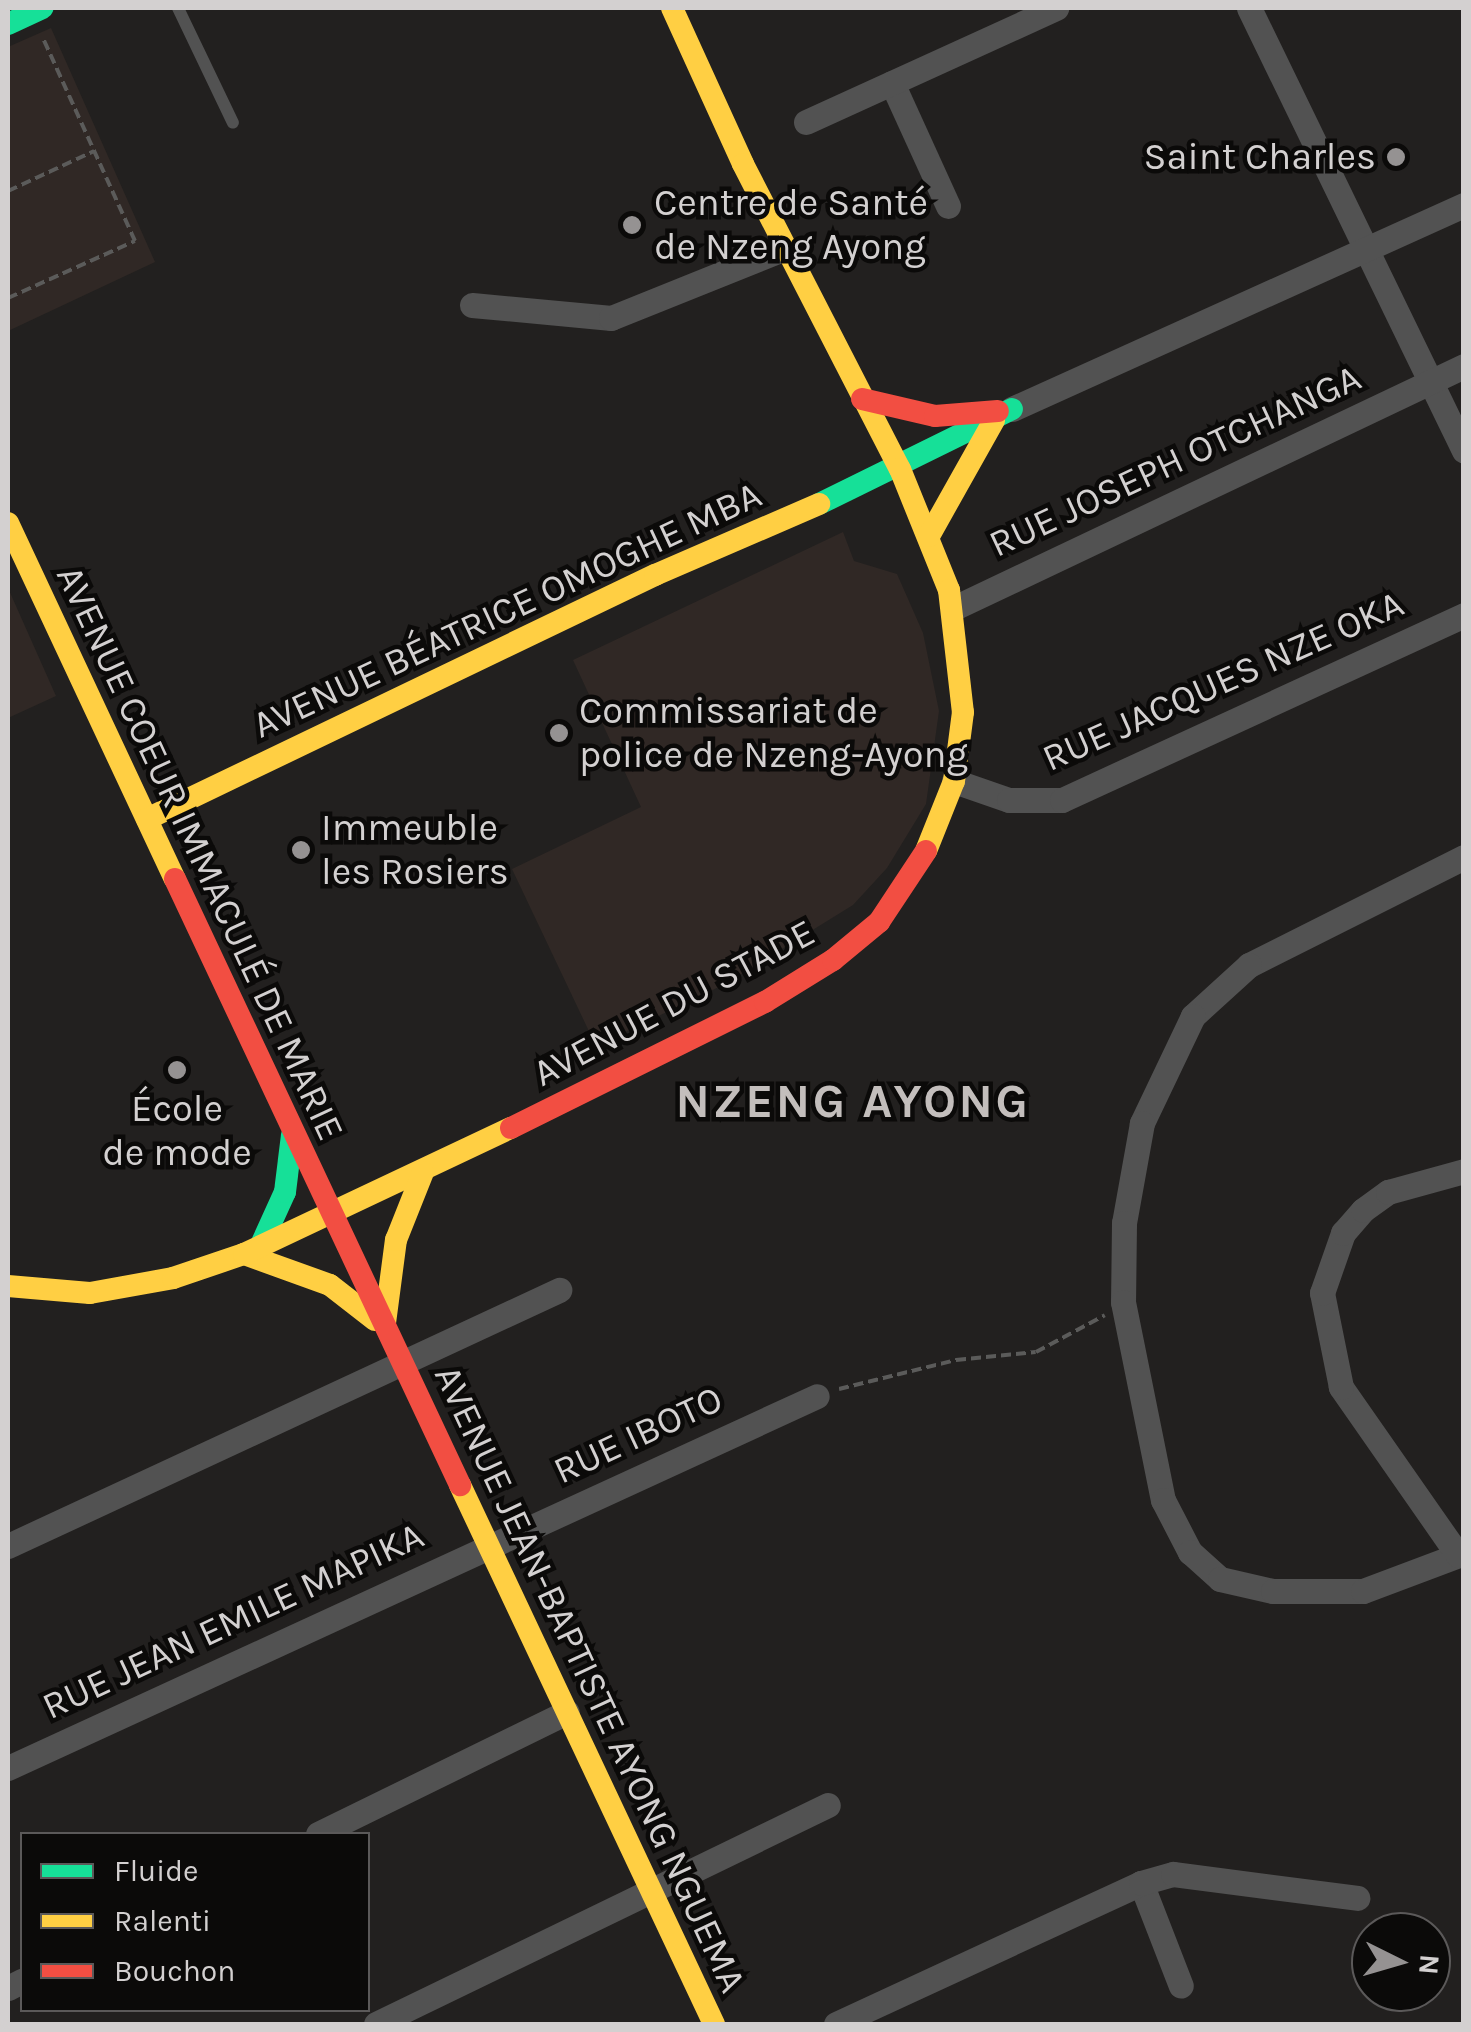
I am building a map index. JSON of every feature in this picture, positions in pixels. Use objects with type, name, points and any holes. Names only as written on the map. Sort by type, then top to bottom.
[{"type":"main road","name":"AVENUE DU STADE","points":[[8,1286],[56,1294],[126,1288],[252,1251],[765,1002],[862,939],[916,872],[954,781],[964,681],[954,608],[900,469],[784,248],[672,8]]},
{"type":"main road","points":[[8,24],[37,10]]},
{"type":"main road","points":[[862,399],[934,416],[1012,409]]},
{"type":"main road","points":[[843,492],[871,452],[874,435],[862,399]]},
{"type":"main road","points":[[843,492],[882,492],[924,525],[984,433],[1012,409]]},
{"type":"main road","name":"AVENUE BÉATRICE OMOGHE MBA","points":[[147,819],[843,492],[900,469],[1012,409]]},
{"type":"main road","name":"AVENUE COEUR IMMACULÉ DE MARIE","points":[[8,523],[330,1212]]},
{"type":"main road","points":[[292,1130],[284,1192],[252,1251],[330,1285],[385,1329]]},
{"type":"main road","points":[[304,1156],[345,1181],[412,1176],[396,1240],[385,1329]]},
{"type":"main road","name":"AVENUE JEAN-BAPTISTE AYONG NGUEMA","points":[[330,1212],[490,1542],[714,2024]]},
{"type":"street","points":[[806,122],[1056,8]]},
{"type":"street","points":[[1249,8],[1365,255],[1464,451]]},
{"type":"street","points":[[892,84],[948,206]]},
{"type":"street","points":[[1012,409],[1365,255],[1464,205]]},
{"type":"street","points":[[472,305],[612,318],[784,248]]},
{"type":"street","name":"RUE JOSEPH OTCHANGA","points":[[954,608],[1464,366]]},
{"type":"street","name":"RUE JACQUES NZE OKA","points":[[954,781],[1009,800],[1062,800],[1464,616]]},
{"type":"street","points":[[1464,857],[1249,964],[1194,1016],[1163,1069],[1136,1147],[1124,1223],[1123,1309],[1163,1500],[1190,1552],[1220,1579],[1272,1590],[1346,1592],[1394,1583],[1461,1554],[1341,1387],[1322,1293],[1343,1233],[1363,1210],[1388,1192],[1464,1171]]},
{"type":"street","points":[[8,1546],[559,1290]]},
{"type":"street","name":"RUE IBOTO","points":[[490,1542],[816,1396]]},
{"type":"street","name":"RUE JEAN EMILE MAPIKA","points":[[8,1768],[490,1542]]},
{"type":"street","points":[[322,1832],[567,1712]]},
{"type":"street","points":[[376,2024],[654,1894],[828,1805]]},
{"type":"street","points":[[836,2024],[1141,1883],[1203,1876],[1357,1898]]},
{"type":"street","points":[[1141,1883],[1181,1986]]},
{"type":"lane","points":[[178,8],[232,123]]},
{"type":"path","points":[[8,298],[135,241],[37,10]]},
{"type":"path","points":[[8,191],[94,151]]},
{"type":"path","points":[[816,1396],[956,1360],[1036,1352],[1123,1309]]},
{"type":"shaded area","points":[[51,28],[155,262],[8,331],[8,47]]},
{"type":"shaded area","points":[[843,532],[854,561],[897,574],[923,633],[939,711],[926,804],[887,868],[853,905],[725,984],[596,1046],[512,869],[641,807],[573,660]]},
{"type":"shaded area","points":[[8,588],[56,696],[8,718]]},
{"type":"traffic: fast","points":[[8,24],[43,8]]},
{"type":"traffic: fast","points":[[819,504],[1012,409]]},
{"type":"traffic: fast","points":[[260,1247],[285,1192],[292,1135]]},
{"type":"traffic: slow","points":[[672,8],[743,164],[900,469],[949,590],[963,712],[954,781],[926,851]]},
{"type":"traffic: slow","points":[[929,536],[994,420]]},
{"type":"traffic: slow","points":[[147,819],[655,575],[819,504]]},
{"type":"traffic: slow","points":[[8,523],[175,879]]},
{"type":"traffic: slow","points":[[8,1286],[90,1293],[173,1278],[244,1254],[511,1128]]},
{"type":"traffic: slow","points":[[385,1323],[396,1240],[423,1172]]},
{"type":"traffic: slow","points":[[244,1254],[330,1285],[375,1320]]},
{"type":"traffic: slow","points":[[460,1485],[714,2024]]},
{"type":"traffic: jam","points":[[862,399],[935,416],[998,411]]},
{"type":"traffic: jam","points":[[511,1128],[765,1002],[833,960],[879,922],[926,851]]},
{"type":"traffic: jam","points":[[175,879],[460,1485]]},
{"type":"place","name":"Saint Charles","points":[[1396,157]]},
{"type":"place","name":"Centre de Santé de Nzeng Ayong","points":[[632,225]]},
{"type":"place","name":"Commissariat de police de Nzeng-Ayong","points":[[559,733]]},
{"type":"place","name":"Immeuble les Rosiers","points":[[301,850]]},
{"type":"place","name":"École de mode","points":[[177,1070]]},
{"type":"district","name":"NZENG AYONG","points":[[853,1102]]}]
